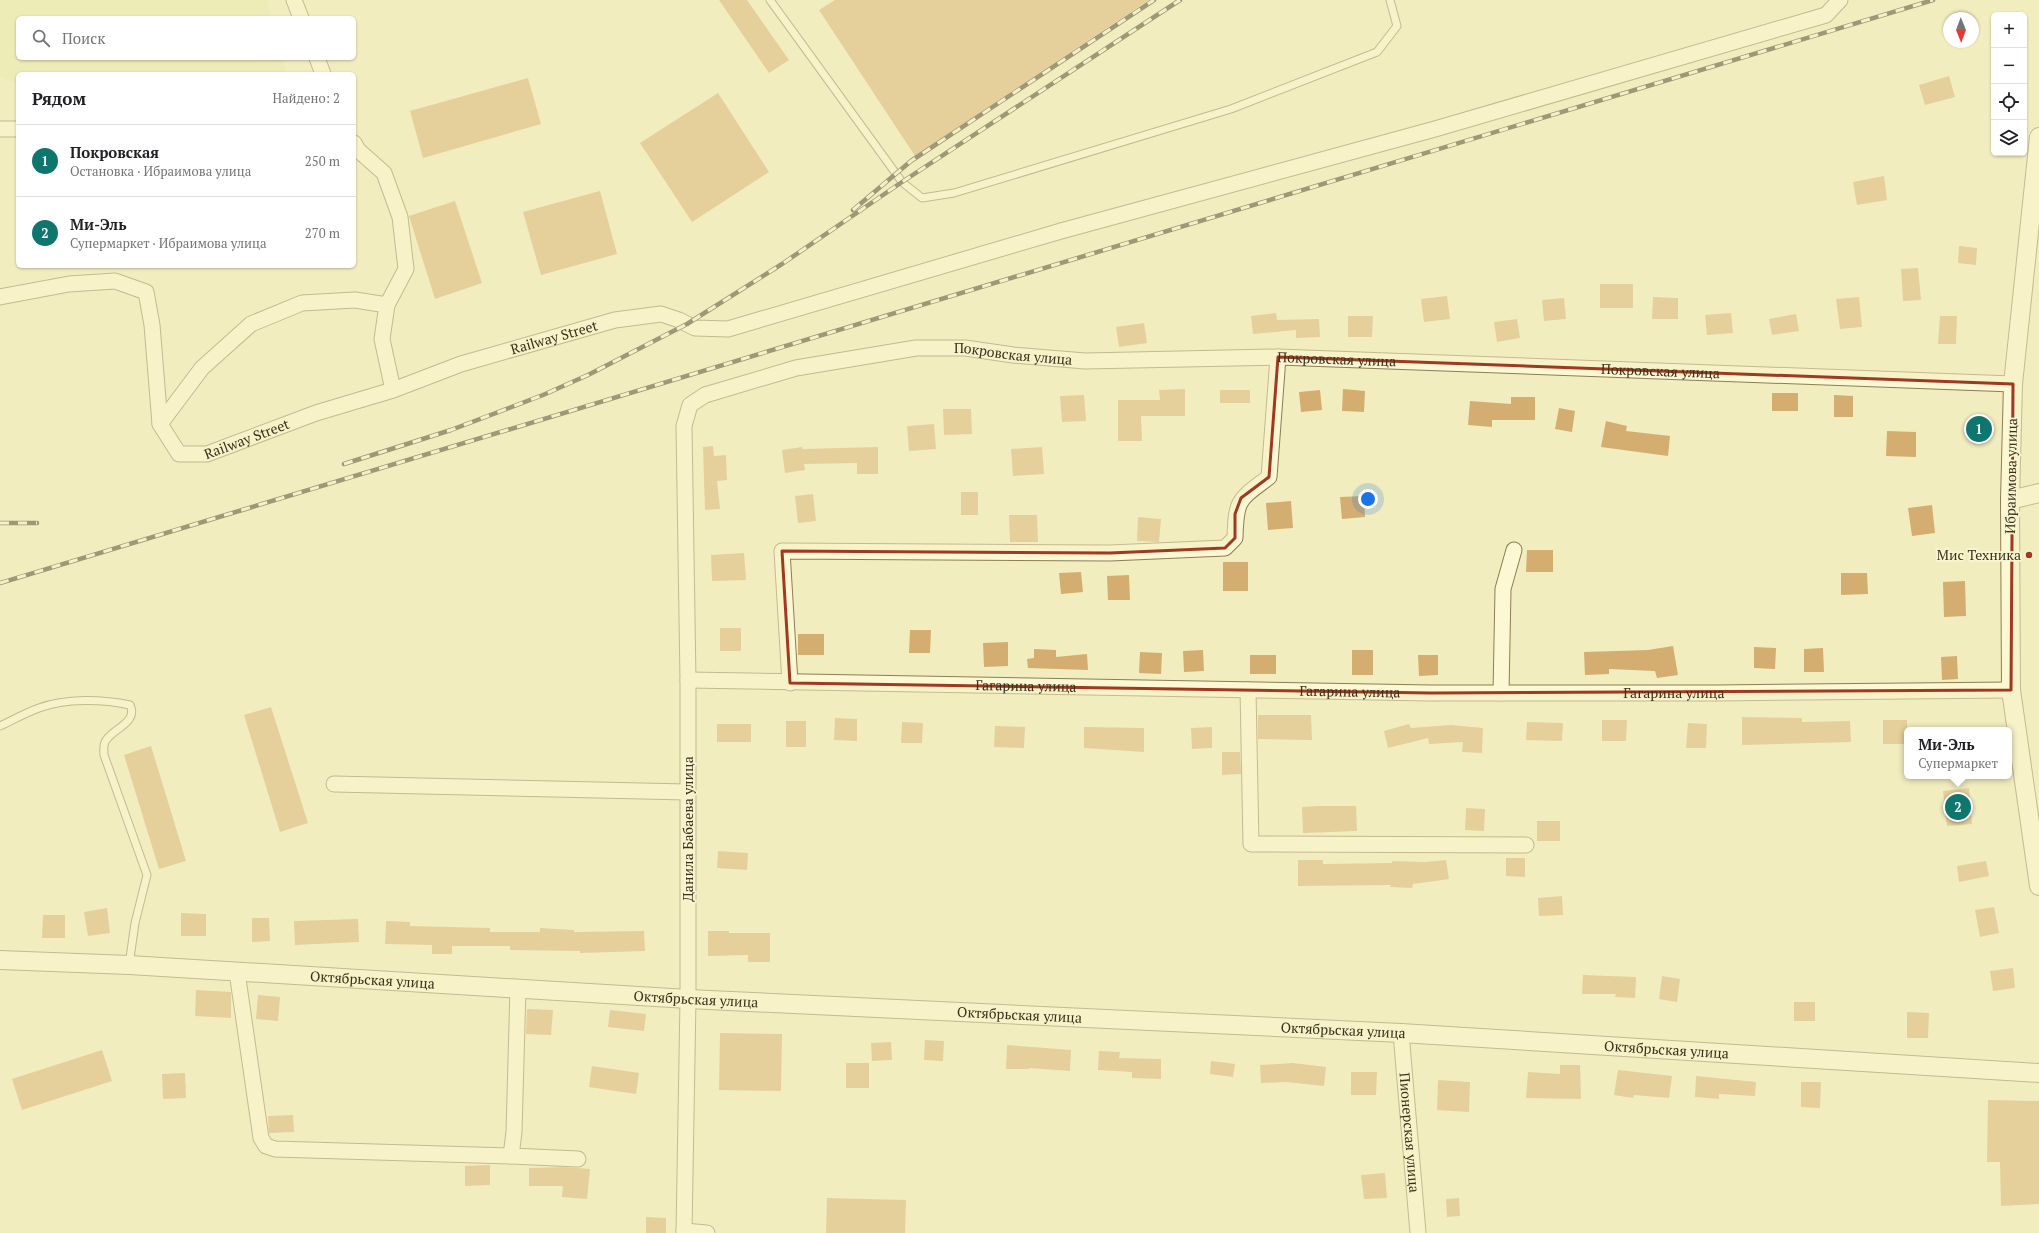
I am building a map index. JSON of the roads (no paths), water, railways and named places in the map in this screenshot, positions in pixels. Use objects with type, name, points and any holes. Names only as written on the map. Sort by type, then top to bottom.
[{"type":"street","points":[[294,0],[300,16]]},
{"type":"street","name":"Railway Street","points":[[0,297],[69,284],[115,281],[146,292],[152,325],[160,424],[179,454],[207,454],[316,413],[393,390],[461,364],[616,320],[661,314],[679,320],[695,328],[728,329],[1061,231],[1435,129],[1826,15],[1840,0]]},
{"type":"street","points":[[318,60],[322,72]]},
{"type":"street","points":[[0,129],[16,129]]},
{"type":"street","name":"Ибраимова улица","points":[[2039,137],[2013,384],[2010,500],[2012,690],[2039,886]]},
{"type":"street","points":[[356,146],[358,150],[384,173],[400,218],[406,270],[387,305],[382,338],[393,390]]},
{"type":"street","points":[[160,424],[202,368],[251,324],[302,303],[355,300],[387,305]]},
{"type":"street","name":"Покровская улица","points":[[684,426],[690,405],[705,395],[796,368],[916,348],[965,348],[1013,355],[1085,361],[1278,357],[2013,384]]},
{"type":"street","points":[[790,683],[782,551],[1110,553],[1225,548],[1235,538],[1235,514],[1242,498],[1269,477],[1278,357]]},
{"type":"street","name":"Данила Бабаева улица","points":[[684,426],[688,680],[688,999],[684,1232]]},
{"type":"street","points":[[2010,500],[2039,493]]},
{"type":"street","points":[[1501,693],[1503,589],[1514,550]]},
{"type":"street","name":"Гагарина улица","points":[[688,680],[790,683],[1501,693],[1716,694],[2012,690]]},
{"type":"street","points":[[1248,690],[1251,844],[1526,845]]},
{"type":"street","points":[[334,784],[687,792]]},
{"type":"street","name":"Октябрьская улица","points":[[0,960],[129,965],[688,999],[1401,1033],[2039,1073]]},
{"type":"street","points":[[237,972],[261,1138],[266,1146],[275,1150],[578,1158]]},
{"type":"street","points":[[511,1156],[514,1132],[518,988]]},
{"type":"street","name":"Пионерская улица","points":[[1401,1033],[1418,1233]]},
{"type":"street","points":[[684,1232],[707,1233]]},
{"type":"lane","points":[[770,0],[902,182],[922,198],[954,194],[1230,109],[1377,52],[1397,26],[1390,0]]},
{"type":"lane","points":[[0,726],[38,708],[53,704],[88,701],[118,703],[130,706],[132,715],[124,725],[105,741],[104,747],[104,754],[147,875],[135,923],[129,965]]},
{"type":"railway","points":[[853,210],[911,161],[1154,0]]},
{"type":"railway","points":[[344,464],[451,430],[543,395],[588,375],[687,324],[782,264],[902,182],[1180,0]]},
{"type":"railway","points":[[0,583],[1933,0]]},
{"type":"railway","points":[[0,523],[37,523]]},
{"type":"place","name":"Покровская","points":[[1979,429]]},
{"type":"place","name":"Мис Техника","points":[[2029,555]]},
{"type":"place","name":"Ми-Эль","points":[[1958,807]]}]
